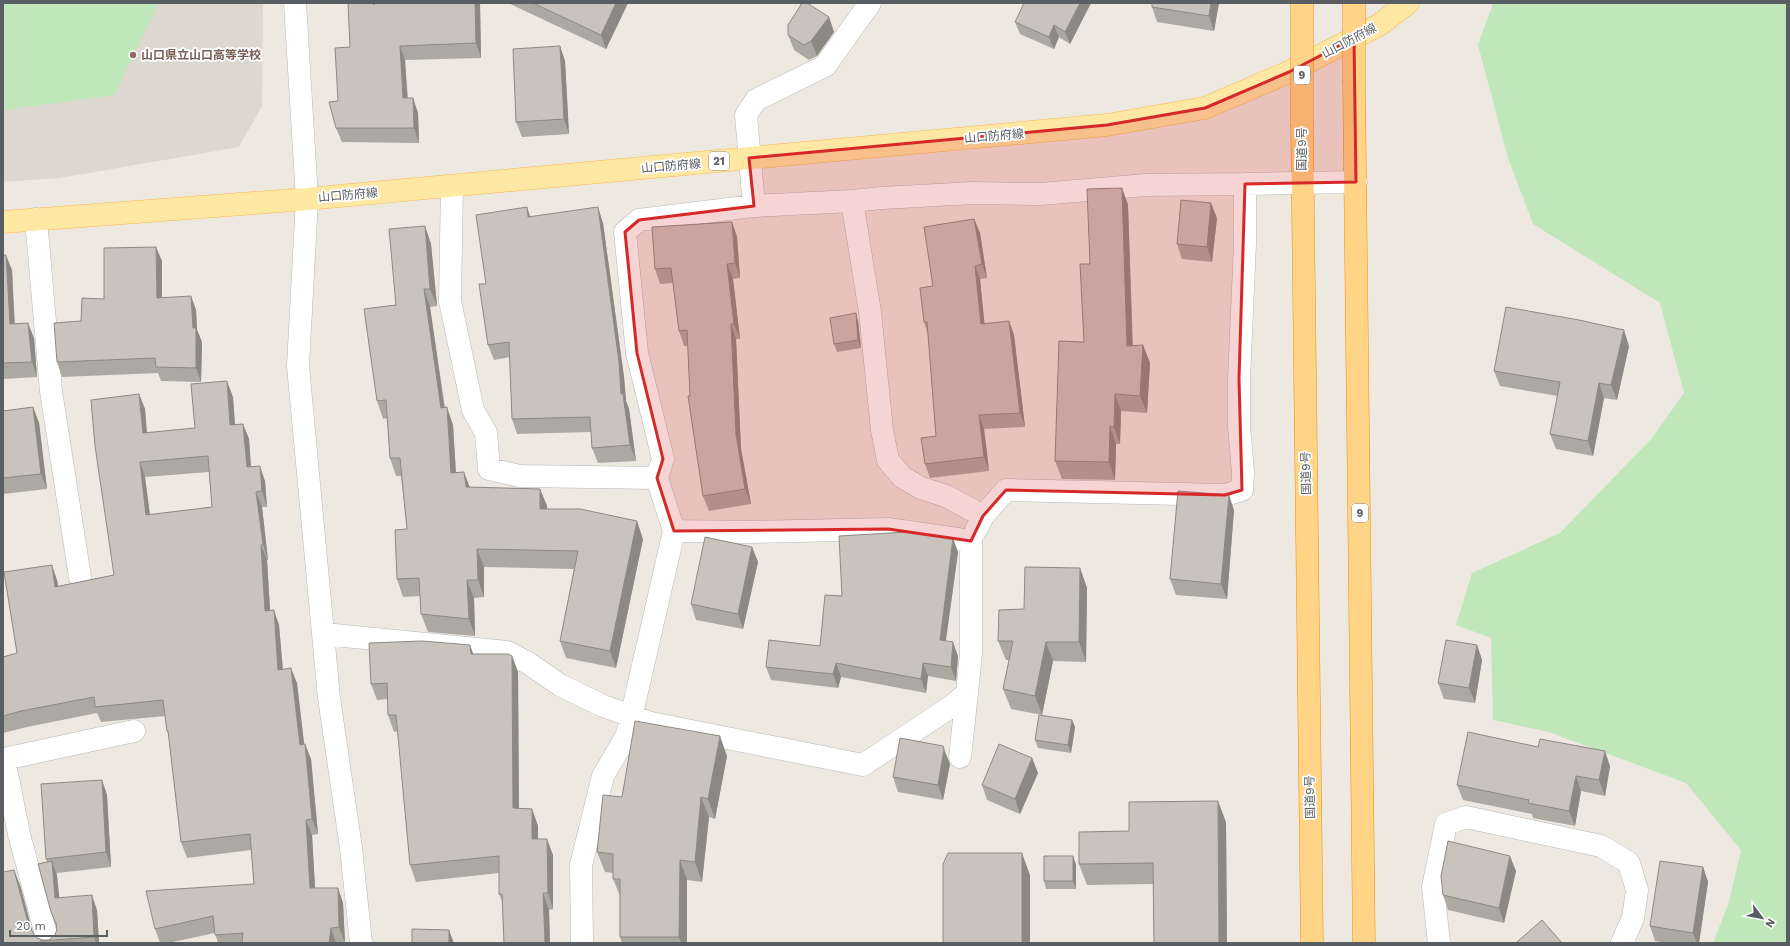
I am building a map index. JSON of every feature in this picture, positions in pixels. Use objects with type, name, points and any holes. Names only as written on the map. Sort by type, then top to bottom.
[{"type":"highway","name":"9","points":[[1354,3],[1364,943]]},
{"type":"highway","name":"国道9号","points":[[1302,13],[1302,127],[1312,943]]},
{"type":"main road","name":"山口防府線","points":[[3,222],[307,199],[1107,125],[1205,108],[1289,72],[1351,40],[1379,25],[1408,3]]},
{"type":"street","points":[[295,3],[307,199],[298,366],[329,698],[351,848],[361,943]]},
{"type":"street","points":[[754,206],[746,115],[756,100],[825,66],[870,3]]},
{"type":"street","points":[[582,943],[581,864],[603,776],[627,734],[674,531],[657,478],[663,459],[638,353],[625,232],[639,220],[754,206],[973,193],[1041,194],[1146,185],[1356,182]]},
{"type":"street","points":[[960,757],[970,654],[971,541],[982,516],[1006,490],[1225,495],[1242,490],[1243,473],[1239,426],[1239,379],[1246,184]]},
{"type":"street","points":[[452,186],[450,301],[473,410],[486,433],[489,469],[520,476],[657,478]]},
{"type":"street","points":[[852,201],[870,312],[882,430],[888,460],[902,477],[921,488],[946,496],[982,516]]},
{"type":"street","points":[[36,219],[51,391],[80,577]]},
{"type":"street","points":[[674,531],[747,532],[888,529],[971,541]]},
{"type":"street","points":[[324,634],[507,652],[528,663],[560,685],[603,706],[651,723],[863,765],[952,706],[967,693]]},
{"type":"street","points":[[50,943],[11,836],[4,759],[134,731]]},
{"type":"street","points":[[1438,943],[1433,887],[1446,824],[1466,817],[1601,846],[1630,863],[1637,890],[1633,918],[1622,943]]},
{"type":"highlighted area","points":[[1354,38],[1356,182],[1245,184],[1239,379],[1242,490],[1225,495],[1006,490],[983,516],[971,541],[888,529],[674,531],[657,478],[663,459],[637,353],[625,232],[639,220],[754,206],[749,158],[1107,125],[1205,108],[1289,72]]},
{"type":"shaded area","name":"山口県立山口高等学校","points":[[3,3],[263,3],[262,106],[239,147],[60,178],[3,182]]},
{"type":"green space","points":[[3,3],[159,3],[114,95],[3,110]]},
{"type":"green space","points":[[1493,3],[1787,3],[1787,943],[1713,943],[1729,902],[1741,850],[1686,783],[1549,732],[1493,720],[1491,638],[1456,625],[1472,573],[1560,533],[1652,438],[1684,393],[1660,303],[1533,224],[1508,158],[1478,45]]},
{"type":"building","points":[[348,3],[374,3],[374,5],[375,3],[475,3],[476,43],[400,46],[403,98],[413,98],[414,128],[336,128],[329,102],[338,101],[335,48],[350,47]]},
{"type":"building","points":[[533,3],[616,3],[601,35]]},
{"type":"building","points":[[802,3],[807,3],[829,17],[811,41],[804,45],[788,35],[788,25]]},
{"type":"building","points":[[1024,3],[1080,3],[1065,32],[1054,25],[1049,37],[1015,22]]},
{"type":"building","points":[[1152,3],[1211,3],[1209,16],[1152,7]]},
{"type":"building","points":[[560,46],[564,119],[516,122],[513,49]]},
{"type":"building","points":[[1122,188],[1127,346],[1143,345],[1140,396],[1115,394],[1114,427],[1110,426],[1109,462],[1055,461],[1059,341],[1084,342],[1080,264],[1090,264],[1087,189]]},
{"type":"building","points":[[1181,200],[1211,203],[1207,247],[1177,244]]},
{"type":"building","points":[[527,207],[528,217],[598,207],[619,362],[621,394],[623,394],[630,445],[592,448],[590,417],[512,419],[509,342],[488,345],[479,284],[486,284],[476,215]]},
{"type":"building","points":[[974,219],[982,264],[975,266],[981,324],[1009,321],[1020,413],[979,415],[984,457],[925,464],[921,438],[936,436],[927,322],[924,322],[920,288],[933,286],[924,227]]},
{"type":"building","points":[[732,222],[735,263],[727,264],[734,324],[731,324],[736,434],[745,489],[703,496],[688,396],[690,396],[687,330],[679,331],[671,268],[655,269],[652,227]]},
{"type":"building","points":[[425,226],[430,289],[424,289],[441,408],[447,407],[451,473],[464,472],[466,487],[540,489],[540,509],[580,509],[637,521],[610,651],[560,641],[578,551],[477,549],[478,580],[467,580],[469,619],[421,614],[419,578],[397,579],[395,530],[407,529],[400,458],[390,458],[386,400],[377,401],[364,309],[396,305],[389,229]]},
{"type":"building","points":[[156,247],[157,298],[191,296],[193,328],[196,328],[196,368],[156,367],[155,358],[57,362],[54,323],[81,321],[82,298],[104,299],[104,248]]},
{"type":"building","points":[[3,255],[6,255],[10,324],[28,323],[32,362],[3,363]]},
{"type":"building","points":[[1506,307],[1579,320],[1624,330],[1611,385],[1599,383],[1588,441],[1550,434],[1560,382],[1494,371]]},
{"type":"building","points":[[856,313],[858,340],[834,344],[830,318]]},
{"type":"building","points":[[227,381],[230,425],[243,424],[247,467],[260,466],[262,491],[256,492],[263,544],[261,545],[265,611],[274,610],[278,670],[291,668],[300,745],[305,744],[312,819],[306,820],[310,888],[338,888],[339,927],[331,928],[329,943],[242,943],[243,933],[215,935],[213,916],[155,929],[146,891],[254,884],[250,834],[181,842],[163,700],[95,707],[94,697],[21,711],[3,716],[3,657],[17,653],[4,572],[52,565],[55,587],[114,575],[95,446],[91,400],[139,394],[143,433],[195,428],[191,384]],"holes":[[[208,456],[212,507],[146,515],[140,462]]]},
{"type":"building","points":[[33,407],[41,474],[3,478],[3,411]]},
{"type":"building","points":[[1178,491],[1229,495],[1221,584],[1170,579]]},
{"type":"building","points":[[907,532],[953,538],[940,640],[953,642],[951,667],[923,663],[921,679],[836,663],[833,674],[766,667],[769,640],[820,646],[825,595],[842,596],[839,536]]},
{"type":"building","points":[[705,537],[752,547],[738,614],[691,604]]},
{"type":"building","points":[[1025,567],[1080,568],[1079,642],[1046,642],[1035,696],[1003,689],[1013,641],[998,641],[999,610],[1024,609]]},
{"type":"building","points":[[1446,640],[1477,645],[1469,688],[1438,683]]},
{"type":"building","points":[[422,641],[470,645],[471,654],[508,654],[512,656],[513,808],[532,809],[532,839],[547,839],[548,893],[543,893],[545,943],[504,943],[502,894],[499,894],[499,856],[410,865],[396,715],[388,715],[387,683],[371,684],[369,643]]},
{"type":"building","points":[[1039,715],[1072,720],[1068,745],[1035,740]]},
{"type":"building","points":[[635,721],[720,736],[708,799],[701,797],[695,862],[680,860],[679,937],[620,937],[620,879],[613,879],[613,854],[597,852],[603,795],[622,797]]},
{"type":"building","points":[[1468,732],[1538,747],[1540,739],[1605,751],[1599,780],[1576,776],[1569,811],[1528,803],[1529,800],[1457,785]]},
{"type":"building","points":[[900,738],[943,746],[944,749],[938,785],[893,777]]},
{"type":"building","points":[[999,744],[1032,758],[1015,799],[982,785]]},
{"type":"building","points":[[102,780],[106,852],[46,859],[41,784]]},
{"type":"building","points":[[1218,801],[1219,943],[1154,943],[1153,863],[1079,864],[1079,832],[1129,831],[1129,802]]},
{"type":"building","points":[[1448,841],[1510,856],[1499,908],[1443,895],[1441,876]]},
{"type":"building","points":[[948,853],[1022,853],[1022,943],[943,943],[943,864]]},
{"type":"building","points":[[1044,856],[1073,856],[1073,881],[1044,881]]},
{"type":"building","points":[[52,861],[55,898],[92,895],[94,937],[40,941],[40,943],[3,943],[3,872],[14,870],[27,919],[33,933],[37,938],[43,940],[49,940],[55,935],[57,929],[56,923],[51,912],[38,864]]},
{"type":"building","points":[[1660,861],[1703,867],[1693,933],[1650,926]]},
{"type":"building","points":[[1542,920],[1562,943],[1517,943],[1517,942]]},
{"type":"building","points":[[412,929],[449,930],[449,943],[412,943]]},
{"type":"place","name":"山口県立山口高等学校","points":[[133,55]]}]
